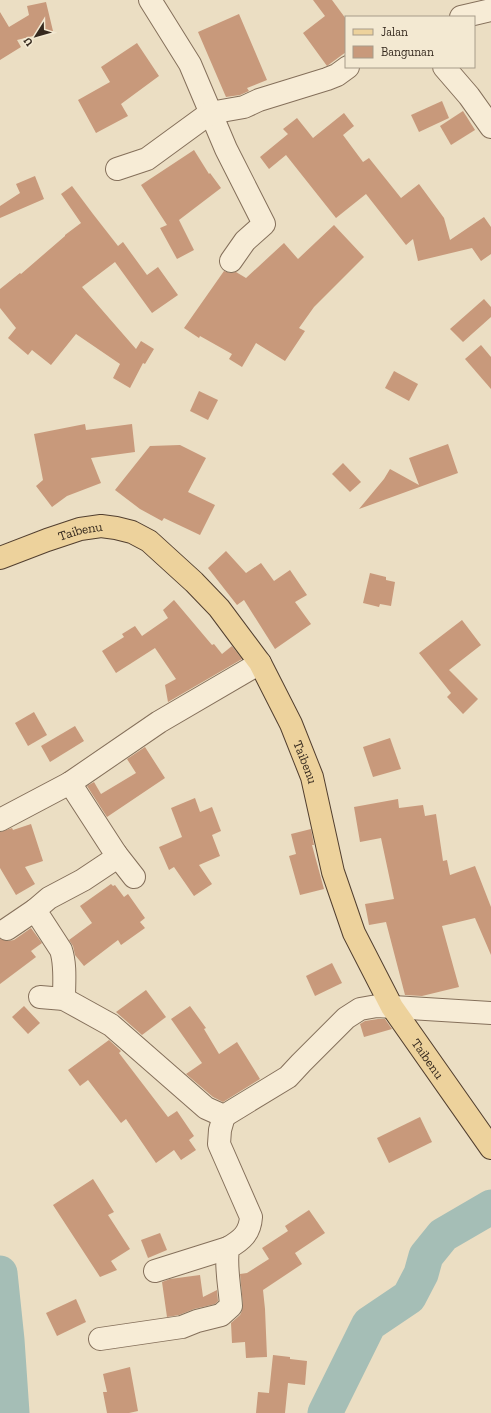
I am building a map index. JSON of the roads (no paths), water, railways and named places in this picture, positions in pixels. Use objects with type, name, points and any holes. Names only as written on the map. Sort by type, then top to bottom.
[{"type":"main road","name":"Taibenu","points":[[0,558],[80,529],[101,526],[132,532],[150,541],[194,582],[219,608],[260,663],[291,724],[312,777],[333,872],[354,934],[392,1007],[491,1148]]},
{"type":"street","points":[[150,0],[190,64],[226,149],[264,224],[245,241],[231,260]]},
{"type":"street","points":[[465,16],[491,10]]},
{"type":"street","points":[[117,169],[147,159],[210,113],[244,107],[259,100],[327,79],[337,75],[347,68]]},
{"type":"street","points":[[445,68],[469,96],[491,127]]},
{"type":"street","points":[[0,820],[70,783],[159,722],[260,663]]},
{"type":"street","points":[[7,930],[49,898],[83,880],[114,859],[122,862],[70,783]]},
{"type":"street","points":[[35,910],[63,955],[64,999]]},
{"type":"street","points":[[40,997],[64,999],[111,1025],[206,1108],[224,1116]]},
{"type":"street","points":[[155,1271],[228,1248],[240,1241],[250,1227],[250,1217],[219,1144],[220,1130],[224,1116],[288,1077],[346,1018],[360,1009],[377,1006],[491,1013]]},
{"type":"street","points":[[100,1339],[182,1327],[197,1321],[221,1315],[231,1306],[228,1279],[228,1248]]},
{"type":"waterway","points":[[325,1413],[369,1324],[409,1297],[421,1274],[426,1256],[443,1235],[491,1207]]},
{"type":"waterway","points":[[0,1273],[7,1340],[12,1413]]}]
